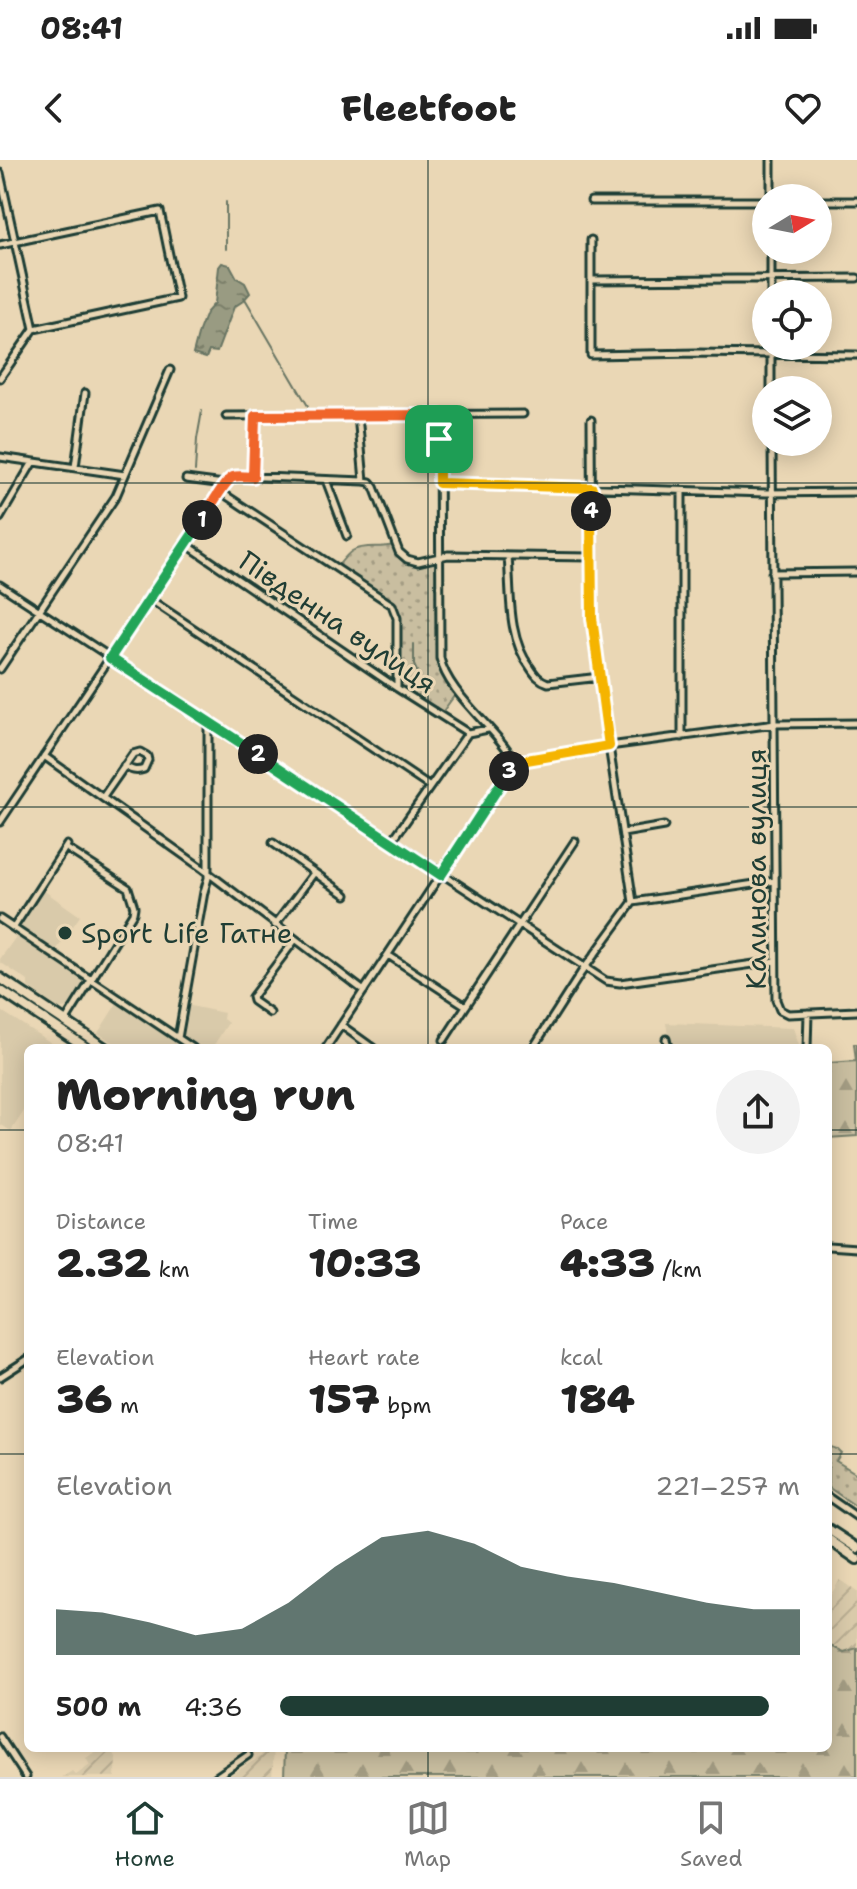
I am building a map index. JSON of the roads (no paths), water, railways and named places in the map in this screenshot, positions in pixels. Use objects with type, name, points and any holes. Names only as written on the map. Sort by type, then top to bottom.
[{"type":"highway","points":[[0,978],[99,1044]]},
{"type":"highway","points":[[0,990],[81,1044]]},
{"type":"highway","points":[[832,1532],[857,1548]]},
{"type":"highway","points":[[832,1542],[857,1559]]},
{"type":"street","points":[[769,184],[771,160]]},
{"type":"street","points":[[0,173],[34,329]]},
{"type":"street","points":[[591,201],[752,200]]},
{"type":"street","points":[[832,201],[857,201]]},
{"type":"street","points":[[0,245],[160,211],[178,298],[34,329],[0,378]]},
{"type":"street","points":[[591,240],[591,355],[752,354]]},
{"type":"street","points":[[771,264],[771,278]]},
{"type":"street","points":[[591,280],[857,278]]},
{"type":"street","points":[[832,355],[857,355]]},
{"type":"street","points":[[0,669],[116,496],[170,370]]},
{"type":"street","points":[[75,467],[85,393]]},
{"type":"street","points":[[226,416],[523,414]]},
{"type":"street","points":[[358,415],[364,481]]},
{"type":"street","points":[[439,415],[440,658],[442,667],[515,762]]},
{"type":"street","points":[[253,477],[255,416]]},
{"type":"street","points":[[536,1044],[633,902],[592,618],[591,420]]},
{"type":"street","name":"Калинова вулиця","points":[[772,456],[776,1000],[782,1012],[808,1013]]},
{"type":"street","points":[[0,457],[125,475]]},
{"type":"street","points":[[0,518],[33,462]]},
{"type":"street","points":[[0,822],[224,484],[233,477],[370,482],[399,552],[407,559],[418,562],[448,555],[591,557]]},
{"type":"street","points":[[186,479],[224,484]]},
{"type":"street","points":[[326,480],[347,536]]},
{"type":"street","points":[[439,483],[773,493],[857,492]]},
{"type":"street","points":[[682,491],[682,737]]},
{"type":"street","points":[[221,492],[392,605],[397,618],[397,688]]},
{"type":"street","name":"Південна вулиця","points":[[186,544],[468,733]]},
{"type":"street","points":[[508,556],[515,636],[531,670],[541,681],[548,683],[600,677]]},
{"type":"street","points":[[772,573],[857,572]]},
{"type":"street","points":[[0,585],[606,981],[620,983],[775,961]]},
{"type":"street","points":[[148,598],[430,787]]},
{"type":"street","points":[[178,1038],[208,874],[208,722]]},
{"type":"street","points":[[329,1044],[515,762],[775,724],[857,723]]},
{"type":"street","points":[[392,841],[468,733],[488,729]]},
{"type":"street","points":[[103,797],[124,766],[133,754],[137,752],[147,756],[144,769],[131,770],[124,766]]},
{"type":"street","points":[[44,756],[364,991]]},
{"type":"street","points":[[623,833],[664,826]]},
{"type":"street","points":[[444,1040],[575,841]]},
{"type":"street","points":[[273,843],[346,895]]},
{"type":"street","points":[[14,927],[68,847],[128,888],[133,913],[65,1022]]},
{"type":"street","points":[[275,925],[314,873]]},
{"type":"street","points":[[633,902],[775,881]]},
{"type":"street","points":[[0,919],[187,1044]]},
{"type":"street","points":[[270,1013],[252,997],[295,940]]},
{"type":"street","points":[[388,955],[466,1006]]},
{"type":"street","points":[[807,1044],[808,1013],[857,1011]]},
{"type":"street","points":[[341,1025],[367,1044]]},
{"type":"street","points":[[666,1039],[667,1044]]},
{"type":"street","points":[[832,1246],[857,1248]]},
{"type":"street","points":[[0,1377],[24,1362]]},
{"type":"street","points":[[832,1500],[857,1517]]},
{"type":"street","points":[[0,1737],[26,1777]]},
{"type":"street","points":[[216,1777],[248,1755]]},
{"type":"water","points":[[222,263],[230,265],[250,293],[234,307],[217,352],[209,351],[206,358],[193,354],[206,313],[215,303]]},
{"type":"waterway","points":[[226,202],[226,249]]},
{"type":"waterway","points":[[244,297],[308,406]]},
{"type":"waterway","points":[[195,471],[202,411]]},
{"type":"waterway","points":[[414,644],[414,665],[420,678]]},
{"type":"place","name":"Sport Life Гатне","points":[[65,933]]}]
